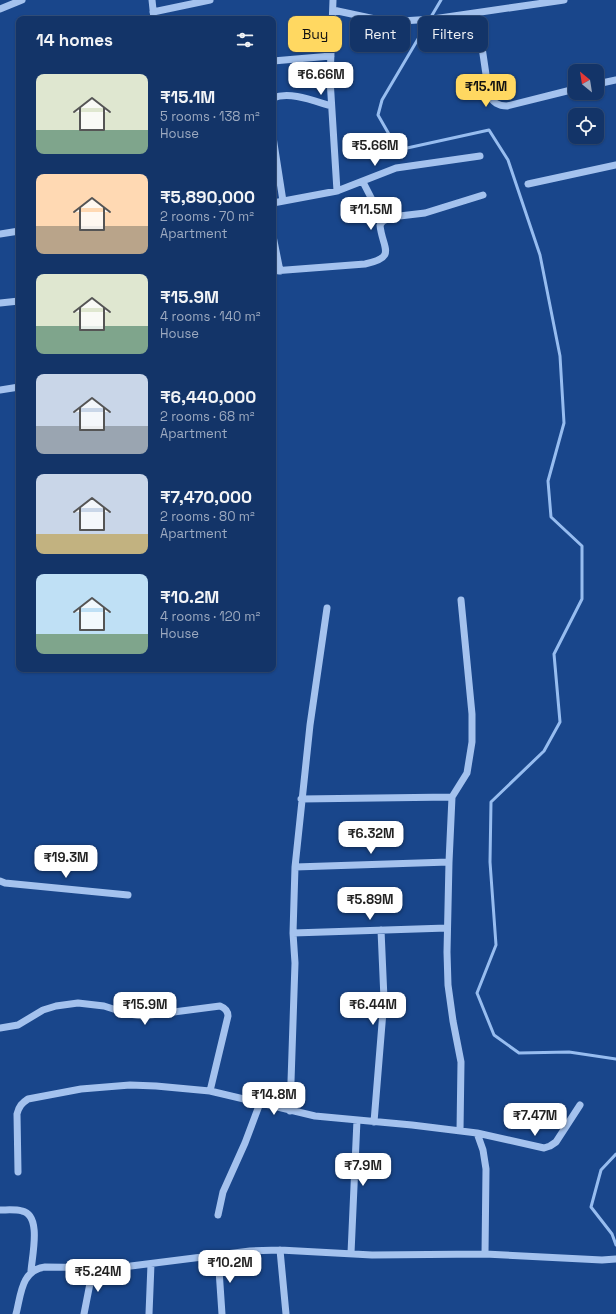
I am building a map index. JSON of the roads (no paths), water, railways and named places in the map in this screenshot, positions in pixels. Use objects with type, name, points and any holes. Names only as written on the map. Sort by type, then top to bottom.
[{"type":"street","points":[[0,10],[22,0]]},
{"type":"street","points":[[152,0],[153,16],[210,0]]},
{"type":"street","points":[[333,0],[330,79],[337,191]]},
{"type":"street","points":[[333,10],[375,19],[402,21],[433,20],[564,0]]},
{"type":"street","points":[[477,13],[489,95],[495,103],[500,106],[507,106],[568,91]]},
{"type":"street","points":[[276,61],[331,56]]},
{"type":"street","points":[[604,83],[616,80]]},
{"type":"street","points":[[276,97],[300,98],[331,106]]},
{"type":"street","points":[[276,156],[283,201]]},
{"type":"street","points":[[276,202],[337,191],[396,168],[480,156]]},
{"type":"street","points":[[528,184],[616,165]]},
{"type":"street","points":[[363,182],[383,221]]},
{"type":"street","points":[[276,271],[377,262],[384,258],[386,254],[385,242],[380,225],[383,221],[391,217],[425,213],[482,195]]},
{"type":"street","points":[[0,234],[16,231]]},
{"type":"street","points":[[0,303],[16,301]]},
{"type":"street","points":[[0,390],[16,388]]},
{"type":"street","points":[[460,1131],[461,1062],[448,985],[447,928],[452,798],[467,773],[472,742],[472,714],[461,600]]},
{"type":"street","points":[[290,1111],[295,962],[293,933],[295,867],[310,725],[327,608]]},
{"type":"street","points":[[301,799],[452,798]]},
{"type":"street","points":[[295,867],[449,862]]},
{"type":"street","points":[[0,881],[5,883],[128,895]]},
{"type":"street","points":[[293,933],[447,928]]},
{"type":"street","points":[[374,1122],[384,999],[381,930]]},
{"type":"street","points":[[0,1028],[18,1025],[43,1010],[56,1006],[78,1003],[104,1006],[129,1014],[143,1016],[220,1006],[224,1008],[228,1013],[228,1016],[210,1091]]},
{"type":"street","points":[[18,1172],[18,1108],[28,1099],[81,1089],[130,1085],[210,1091],[315,1116],[477,1133],[544,1148],[556,1142],[580,1105]]},
{"type":"street","points":[[218,1216],[223,1192],[245,1143],[260,1103]]},
{"type":"street","points":[[351,1253],[357,1120]]},
{"type":"street","points":[[477,1133],[486,1169],[486,1254]]},
{"type":"street","points":[[0,1210],[22,1210],[32,1217],[35,1228],[31,1272]]},
{"type":"street","points":[[280,1250],[286,1314]]},
{"type":"street","points":[[16,1314],[26,1276],[37,1268],[45,1267],[116,1268],[250,1251],[280,1250],[372,1255],[486,1254],[602,1260],[616,1259]]},
{"type":"street","points":[[218,1255],[222,1314]]},
{"type":"street","points":[[150,1314],[151,1264]]},
{"type":"street","points":[[84,1314],[93,1268]]},
{"type":"waterway","points":[[441,0],[382,100],[378,115],[398,150],[489,130],[508,160],[540,255],[560,356],[564,423],[548,481],[551,517],[582,546],[582,599],[554,654],[560,722],[544,751],[491,802],[490,862],[496,945],[477,993],[494,1035],[519,1053],[569,1052],[616,1059]]},
{"type":"waterway","points":[[616,1154],[601,1170],[591,1207],[612,1234],[616,1245]]}]
